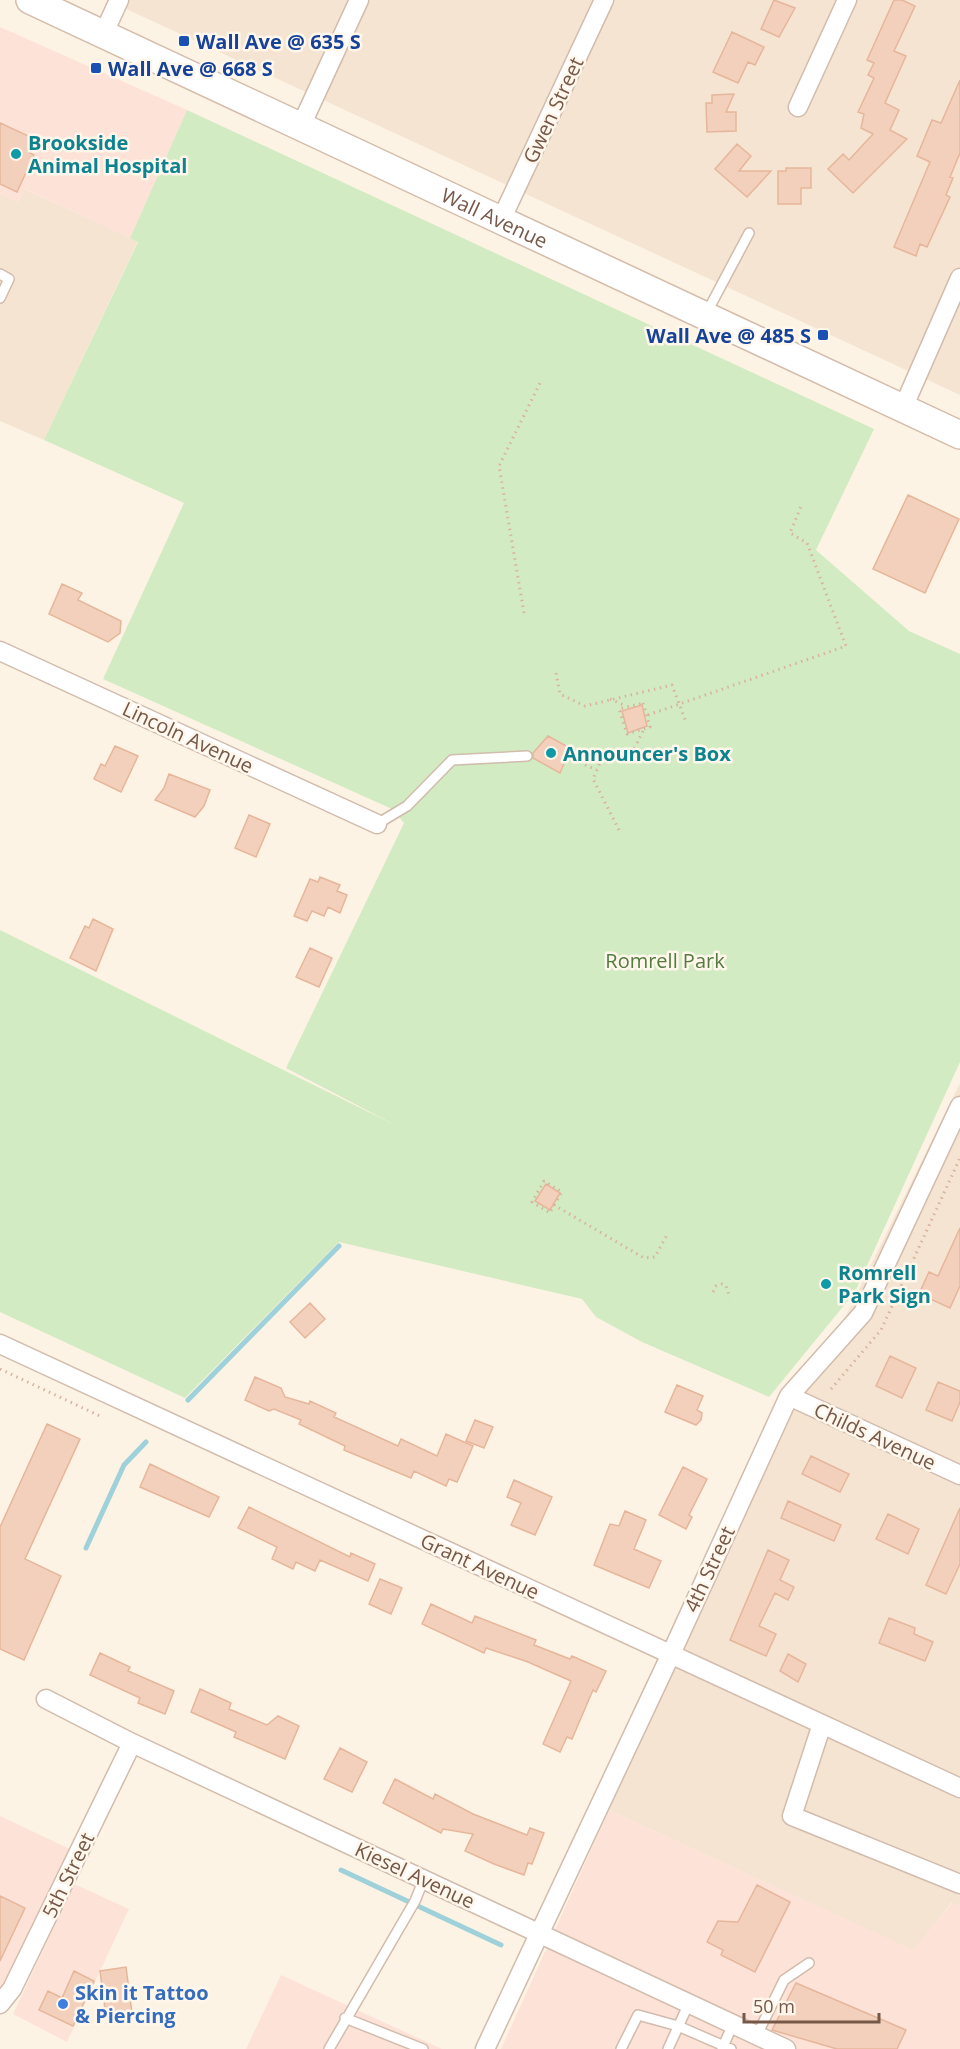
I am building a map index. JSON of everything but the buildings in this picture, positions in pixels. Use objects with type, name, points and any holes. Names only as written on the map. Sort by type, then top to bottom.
[{"type":"main road","name":"Wall Avenue","points":[[30,0],[300,128],[706,314],[960,435]]},
{"type":"street","points":[[104,35],[119,0]]},
{"type":"street","points":[[300,128],[360,0]]},
{"type":"street","name":"Gwen Street","points":[[501,220],[604,0]]},
{"type":"street","points":[[798,107],[847,0]]},
{"type":"street","points":[[903,408],[960,279]]},
{"type":"street","name":"Lincoln Avenue","points":[[0,651],[376,824]]},
{"type":"street","name":"4th Street","points":[[491,2047],[540,1933],[789,1396],[863,1313],[960,1106]]},
{"type":"street","name":"Grant Avenue","points":[[0,1344],[960,1788]]},
{"type":"street","name":"Childs Avenue","points":[[789,1396],[960,1475]]},
{"type":"street","name":"Kiesel Avenue","points":[[46,1699],[132,1743],[782,2048]]},
{"type":"street","points":[[822,1724],[792,1816],[960,1884]]},
{"type":"street","name":"5th Street","points":[[0,2004],[12,1989],[132,1743]]},
{"type":"lane","points":[[706,314],[749,233]]},
{"type":"lane","points":[[0,274],[9,279],[0,298]]},
{"type":"lane","points":[[376,824],[407,806],[452,760],[526,756]]},
{"type":"lane","points":[[329,2049],[415,1901],[424,1879]]},
{"type":"lane","points":[[757,2035],[784,1980],[809,1964]]},
{"type":"lane","points":[[668,2049],[689,2003]]},
{"type":"lane","points":[[621,2049],[638,2015],[678,2026],[725,2048],[733,2024]]},
{"type":"lane","points":[[345,2018],[423,2049]]},
{"type":"path","points":[[524,613],[499,466],[540,383]]},
{"type":"path","points":[[648,715],[846,646],[807,543],[790,533],[802,504]]},
{"type":"path","points":[[556,673],[560,694],[585,706],[672,685],[686,722]]},
{"type":"path","points":[[610,699],[628,706]]},
{"type":"path","points":[[643,703],[648,715],[650,727],[627,734],[619,709],[643,703]]},
{"type":"path","points":[[619,830],[593,779],[602,758],[634,749],[644,729]]},
{"type":"path","points":[[574,760],[597,770]]},
{"type":"path","points":[[544,1181],[562,1192],[554,1205],[550,1213],[532,1202],[544,1181]]},
{"type":"path","points":[[554,1205],[644,1258],[655,1257],[668,1233]]},
{"type":"path","points":[[713,1292],[716,1286],[722,1284],[726,1286],[730,1298]]},
{"type":"path","points":[[0,1369],[100,1416]]},
{"type":"shaded area","points":[[107,0],[960,0],[960,395]]},
{"type":"shaded area","points":[[0,27],[187,110],[130,238],[25,189],[18,203],[0,194]]},
{"type":"shaded area","points":[[24,189],[138,241],[44,440],[0,421],[0,194],[18,202]]},
{"type":"shaded area","points":[[960,1083],[960,1905],[951,1903],[914,1951],[609,1810],[787,1419],[814,1381]]},
{"type":"shaded area","points":[[609,1810],[913,1950],[952,1903],[960,1905],[960,2049],[501,2049]]},
{"type":"shaded area","points":[[0,1816],[72,1850],[0,2007]]},
{"type":"shaded area","points":[[74,1884],[129,1909],[67,2042],[13,2014]]},
{"type":"shaded area","points":[[281,1975],[442,2049],[246,2049]]},
{"type":"green space","name":"Romrell Park","points":[[187,110],[874,429],[816,550],[909,631],[960,654],[960,1062],[855,1292],[769,1397],[642,1342],[596,1317],[582,1299],[339,1242],[185,1398],[0,1312],[0,930],[397,1126],[286,1068],[404,823],[392,809],[103,679],[184,503],[44,440],[138,242],[130,238]]},
{"type":"waterway","points":[[188,1400],[339,1246]]},
{"type":"waterway","points":[[86,1548],[124,1465],[146,1442]]},
{"type":"waterway","points":[[341,1870],[501,1945]]},
{"type":"place","name":"Wall Ave @ 635 S","points":[[184,41]]},
{"type":"place","name":"Wall Ave @ 668 S","points":[[96,68]]},
{"type":"place","name":"Brookside Animal Hospital","points":[[16,154]]},
{"type":"place","name":"Wall Ave @ 485 S","points":[[823,335]]},
{"type":"place","name":"Announcer's Box","points":[[551,753]]},
{"type":"place","name":"Romrell Park Sign","points":[[826,1284]]},
{"type":"place","name":"Skin it Tattoo & Piercing","points":[[63,2004]]}]
